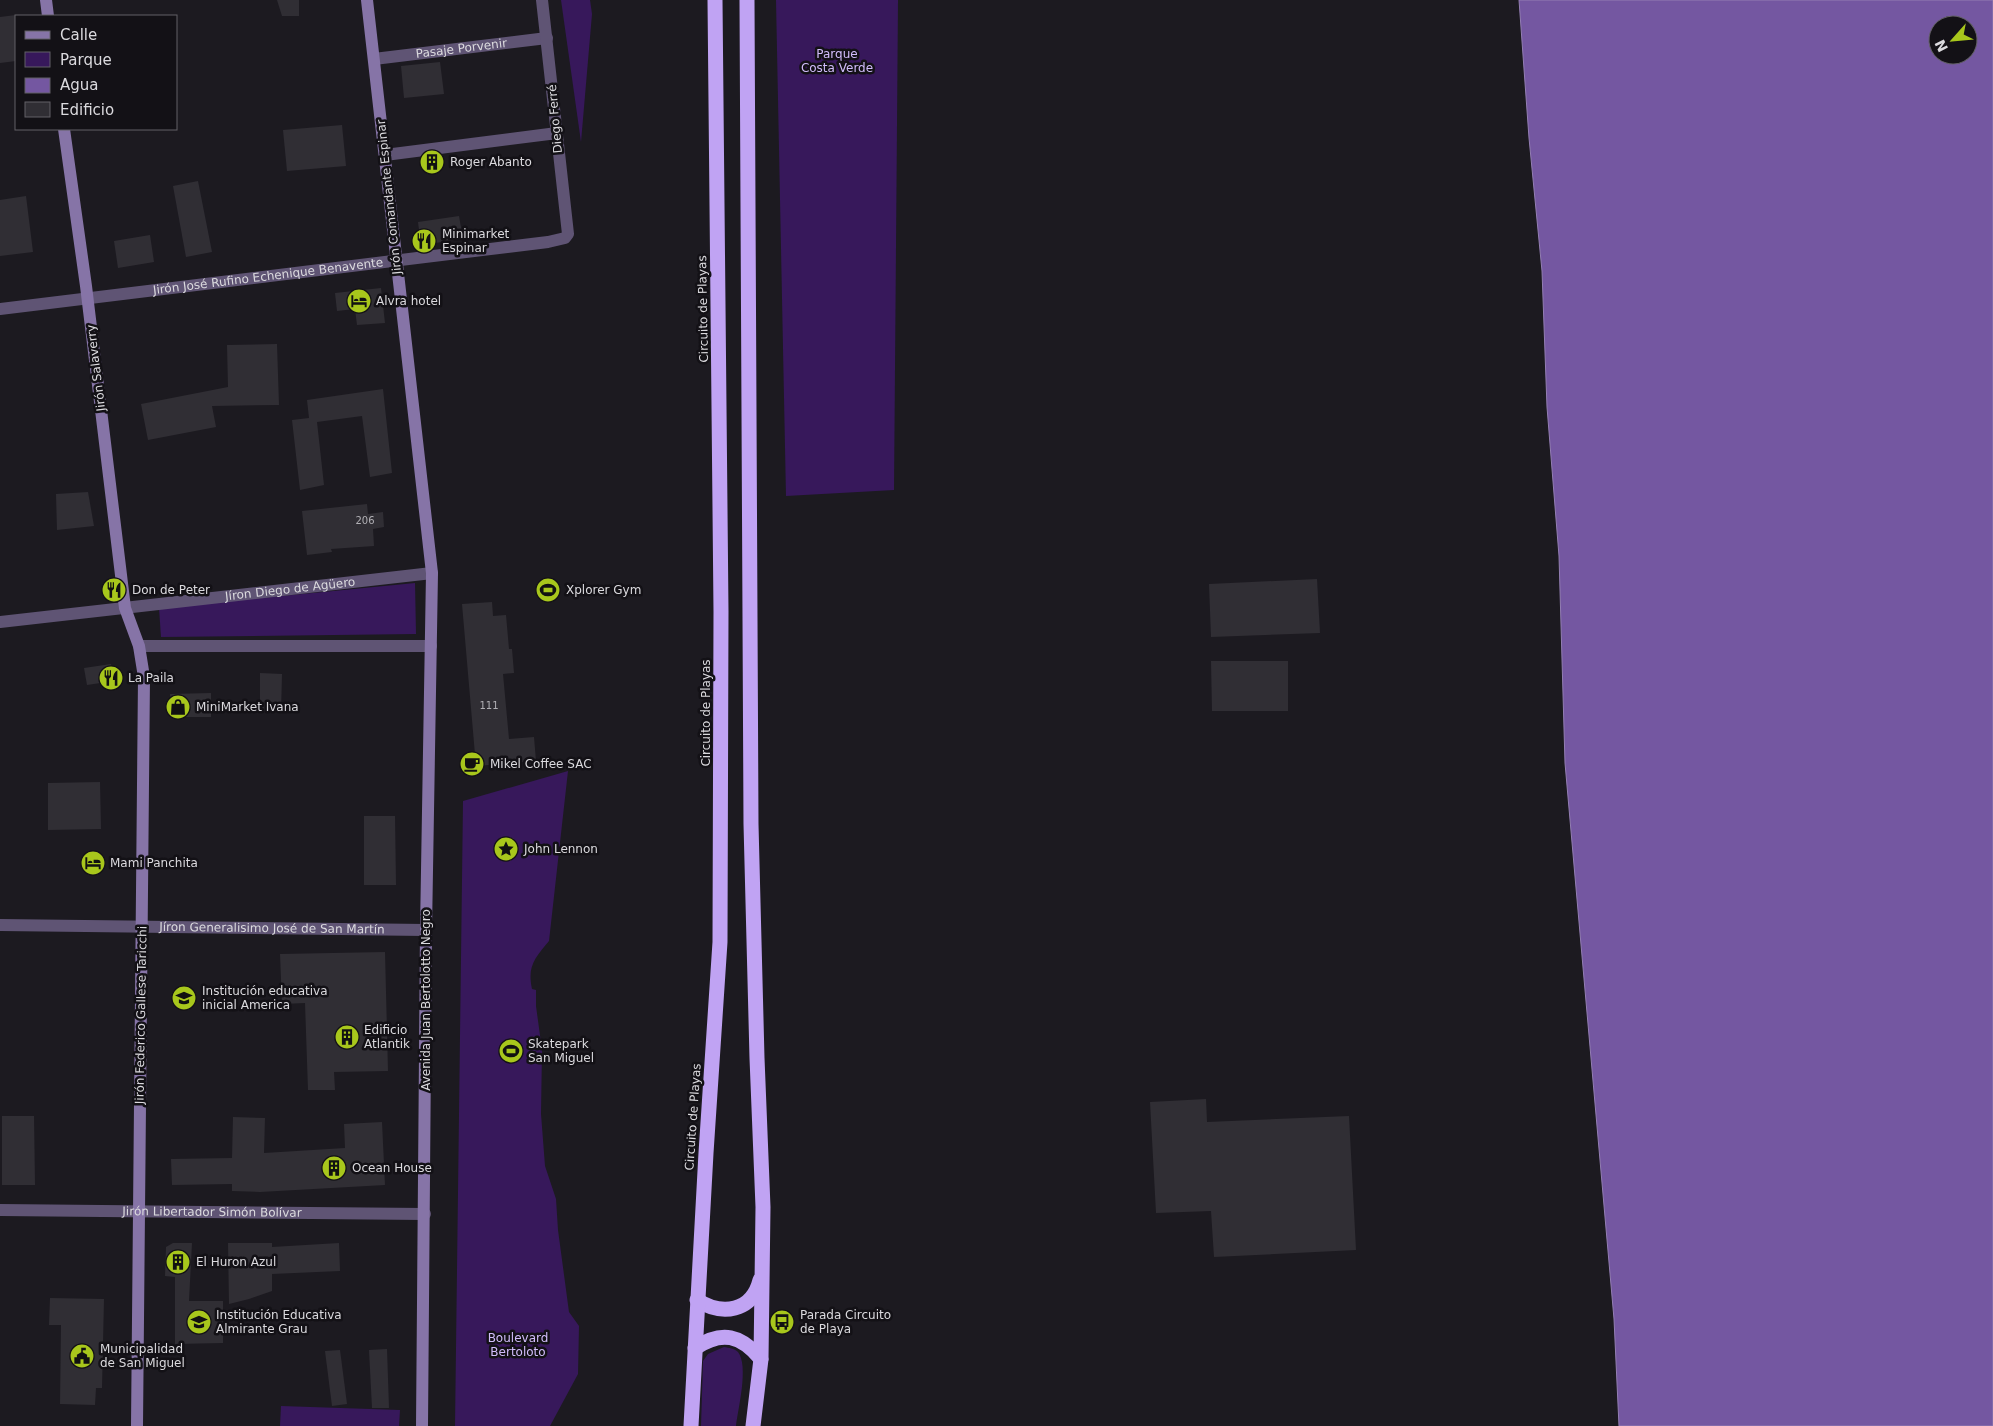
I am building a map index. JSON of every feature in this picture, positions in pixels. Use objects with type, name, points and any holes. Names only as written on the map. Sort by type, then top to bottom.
[{"type":"highway","name":"Circuito de Playas","points":[[691,1426],[694,1348],[720,942],[721,602],[715,0]]},
{"type":"highway","points":[[748,0],[751,824],[763,1207],[761,1359],[754,1426]]},
{"type":"highway","points":[[697,1300],[709,1308],[724,1310],[738,1308],[750,1300],[758,1288],[762,1274]]},
{"type":"highway","points":[[694,1348],[708,1340],[723,1337],[738,1339],[751,1347],[761,1359]]},
{"type":"main road","points":[[46,0],[48,15]]},
{"type":"main road","name":"Jirón Comandante Espinar","points":[[367,0],[432,573]]},
{"type":"main road","name":"Jirón Salaverry","points":[[64,130],[125,608]]},
{"type":"main road","name":"Avenida Juan Bertolotto Negro","points":[[422,1426],[426,930],[432,573]]},
{"type":"main road","name":"Jirón Federico Gallese Taricchi","points":[[125,608],[139,646],[144,677],[137,1426]]},
{"type":"street","name":"Diego Ferré","points":[[542,0],[568,234],[565,238]]},
{"type":"street","name":"Pasaje Porvenir","points":[[374,59],[547,38]]},
{"type":"street","points":[[385,155],[556,133]]},
{"type":"street","name":"Jirón José Rufino Echenique Benavente","points":[[0,309],[396,262],[548,242],[565,238]]},
{"type":"street","name":"Jíron Diego de Agüero","points":[[0,622],[432,573]]},
{"type":"street","points":[[139,646],[431,646]]},
{"type":"street","name":"Jíron Generalisimo José de San Martín","points":[[0,925],[426,930]]},
{"type":"street","name":"Jirón Libertador Simón Bolívar","points":[[0,1210],[425,1214]]},
{"type":"green space","points":[[561,0],[590,0],[592,14],[581,142]]},
{"type":"green space","name":"Parque Costa Verde","points":[[776,0],[898,0],[894,490],[786,496]]},
{"type":"green space","points":[[415,583],[416,634],[161,637],[159,608]]},
{"type":"green space","name":"Boulevard Bertoloto","points":[[568,771],[549,941],[533,963],[531,981],[532,989],[536,990],[536,1006],[542,1050],[541,1114],[545,1166],[556,1199],[558,1230],[569,1312],[579,1326],[578,1374],[550,1426],[455,1426],[463,801]]},
{"type":"green space","points":[[724,1347],[738,1352],[743,1367],[736,1426],[701,1426],[703,1361],[708,1354]]},
{"type":"green space","points":[[281,1406],[400,1410],[399,1426],[280,1426]]},
{"type":"water","points":[[1519,0],[1993,0],[1993,1426],[1619,1426],[1614,1319],[1565,763],[1559,556],[1547,407],[1542,271],[1529,138]]},
{"type":"building","points":[[277,0],[299,0],[299,16],[282,16]]},
{"type":"building","points":[[15,15],[15,61],[0,63],[0,17]]},
{"type":"building","points":[[440,62],[444,94],[404,98],[401,66]]},
{"type":"building","points":[[342,125],[346,166],[287,171],[283,130]]},
{"type":"building","points":[[198,181],[212,252],[186,257],[173,186]]},
{"type":"building","points":[[26,196],[33,252],[0,256],[0,200]]},
{"type":"building","points":[[459,216],[463,239],[421,245],[418,222]]},
{"type":"building","points":[[150,235],[154,262],[118,268],[114,241]]},
{"type":"building","name":"Alvra hotel","points":[[381,288],[385,323],[357,325],[355,309],[337,311],[335,293]]},
{"type":"building","points":[[277,344],[279,405],[212,406],[216,427],[148,440],[141,404],[228,387],[227,345]]},
{"type":"building","points":[[383,389],[392,473],[370,477],[362,416],[317,422],[324,485],[300,490],[292,420],[309,418],[307,400]]},
{"type":"building","points":[[88,492],[94,526],[57,530],[56,494]]},
{"type":"building","points":[[367,504],[368,514],[383,512],[384,527],[373,529],[374,546],[331,549],[332,552],[307,555],[302,511]]},
{"type":"building","points":[[1317,579],[1320,633],[1211,637],[1209,584]]},
{"type":"building","points":[[492,602],[493,616],[506,615],[509,649],[512,649],[514,673],[503,674],[509,739],[534,737],[536,761],[476,766],[462,604]]},
{"type":"building","points":[[1211,661],[1288,661],[1288,711],[1212,711]]},
{"type":"building","points":[[111,664],[114,681],[87,685],[84,668]]},
{"type":"building","points":[[260,673],[282,674],[281,712],[260,711]]},
{"type":"building","points":[[211,693],[211,717],[171,717],[170,694]]},
{"type":"building","points":[[100,782],[101,829],[48,830],[48,783]]},
{"type":"building","points":[[364,816],[395,816],[396,885],[364,885]]},
{"type":"building","name":"Edificio Atlantik","points":[[385,952],[388,1071],[334,1072],[335,1090],[308,1090],[305,1003],[282,1004],[280,954]]},
{"type":"building","points":[[1206,1099],[1207,1122],[1349,1116],[1356,1250],[1214,1257],[1211,1211],[1156,1213],[1150,1102]]},
{"type":"building","points":[[2,1116],[34,1116],[35,1185],[2,1185]]},
{"type":"building","points":[[233,1117],[265,1118],[264,1153],[345,1148],[344,1124],[382,1122],[385,1185],[260,1192],[232,1191],[232,1184],[172,1185],[171,1159],[232,1158]]},
{"type":"building","name":"Institución Educativa Almirante Grau","points":[[173,1243],[192,1243],[189,1301],[223,1301],[223,1343],[175,1344],[175,1277],[165,1276],[166,1247]]},
{"type":"building","points":[[228,1243],[272,1243],[272,1247],[339,1243],[340,1271],[272,1274],[272,1291],[229,1304]]},
{"type":"building","name":"Municipalidad de San Miguel","points":[[50,1298],[104,1299],[102,1388],[96,1388],[95,1405],[60,1404],[61,1325],[49,1325]]},
{"type":"building","points":[[387,1349],[389,1408],[372,1408],[369,1350]]},
{"type":"building","points":[[340,1350],[347,1404],[332,1406],[325,1351]]},
{"type":"place","name":"Roger Abanto","points":[[432,162]]},
{"type":"place","name":"Minimarket Espinar","points":[[424,241]]},
{"type":"place","name":"Alvra hotel","points":[[359,301]]},
{"type":"place","name":"Don de Peter","points":[[114,590]]},
{"type":"place","name":"Xplorer Gym","points":[[548,590]]},
{"type":"place","name":"La Paila","points":[[111,678]]},
{"type":"place","name":"MiniMarket Ivana","points":[[178,707]]},
{"type":"place","name":"Mikel Coffee SAC","points":[[472,764]]},
{"type":"place","name":"John Lennon","points":[[506,849]]},
{"type":"place","name":"Mami Panchita","points":[[93,863]]},
{"type":"place","name":"Institución educativa inicial America","points":[[184,998]]},
{"type":"place","name":"Edificio Atlantik","points":[[347,1037]]},
{"type":"place","name":"Skatepark San Miguel","points":[[511,1051]]},
{"type":"place","name":"Ocean House","points":[[334,1168]]},
{"type":"place","name":"El Huron Azul","points":[[178,1262]]},
{"type":"place","name":"Institución Educativa Almirante Grau","points":[[199,1322]]},
{"type":"place","name":"Parada Circuito de Playa","points":[[782,1322]]},
{"type":"place","name":"Municipalidad de San Miguel","points":[[82,1356]]}]
